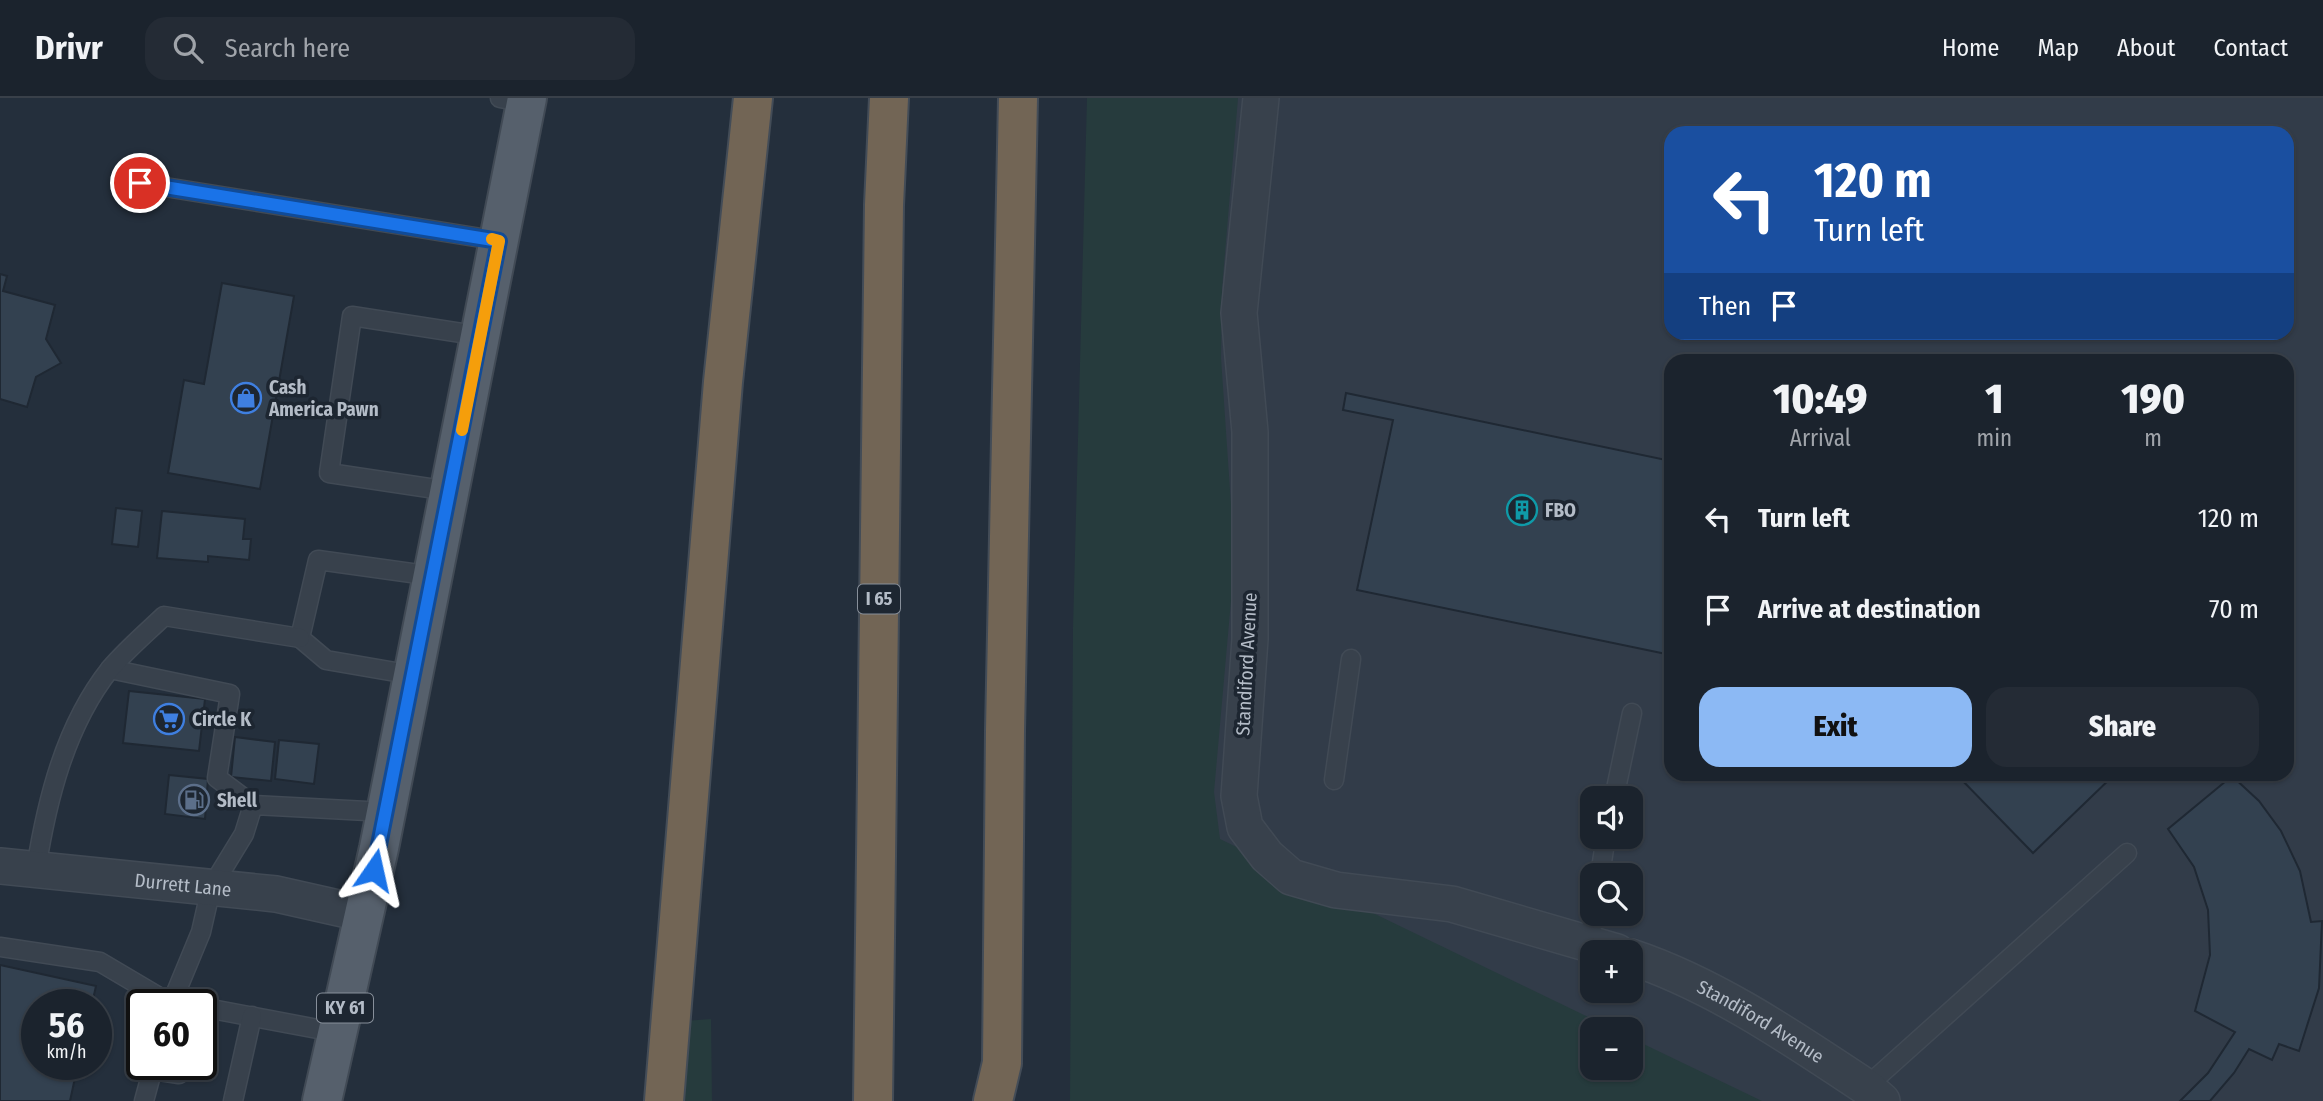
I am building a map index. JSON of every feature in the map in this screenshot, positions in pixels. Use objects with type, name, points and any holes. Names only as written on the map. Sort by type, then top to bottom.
[{"type":"highway","points":[[664,1101],[723,382],[753,98]]},
{"type":"highway","name":"I 65","points":[[873,1101],[884,205],[889,98]]},
{"type":"highway","points":[[993,1101],[1002,1063],[1006,676],[1018,98]]},
{"type":"highway","points":[[1002,1063],[1019,1101]]},
{"type":"main road","name":"KY 61","points":[[322,1101],[365,914],[481,335],[499,241],[517,100]]},
{"type":"street","name":"Standiford Avenue","points":[[1261,98],[1240,313],[1250,432],[1250,639],[1239,796],[1245,827],[1267,856],[1291,877],[1336,890],[1452,904],[1600,936]]},
{"type":"street","name":"Durrett Lane","points":[[0,866],[275,894],[365,914]]},
{"type":"street","name":"Standiford Avenue","points":[[1643,961],[1668,969],[1746,1012],[1874,1094]]},
{"type":"lane","points":[[140,183],[499,241]]},
{"type":"lane","points":[[449,491],[329,473],[352,316],[481,335]]},
{"type":"lane","points":[[300,638],[318,560],[433,576]]},
{"type":"lane","points":[[36,869],[46,808],[76,724],[110,669],[164,616],[300,638],[326,660],[413,675]]},
{"type":"lane","points":[[1334,780],[1351,659]]},
{"type":"lane","points":[[110,669],[230,694],[216,778],[253,806],[386,812]]},
{"type":"lane","points":[[1617,786],[1632,713]]},
{"type":"lane","points":[[181,989],[201,932],[211,887],[244,834],[253,806]]},
{"type":"lane","points":[[1874,1094],[2127,853]]},
{"type":"lane","points":[[0,947],[100,962],[149,989]]},
{"type":"lane","points":[[217,1010],[338,1032]]},
{"type":"lane","points":[[230,1089],[252,1016]]},
{"type":"lane","points":[[144,1101],[150,1080]]},
{"type":"shaded area","points":[[1180,98],[2323,98],[2323,1101],[1152,1101]]},
{"type":"green space","points":[[1087,98],[1238,98],[1222,289],[1221,358],[1233,578],[1214,792],[1220,839],[1588,1017],[1580,1017],[1580,1080],[1643,1080],[1643,1044],[1762,1101],[1070,1101],[1073,628]]},
{"type":"green space","points":[[711,1019],[712,1101],[679,1101],[684,1021]]},
{"type":"building","points":[[0,274],[7,276],[3,291],[55,305],[46,339],[61,363],[36,377],[27,407],[0,399]]},
{"type":"building","points":[[222,283],[294,296],[260,489],[168,473],[184,380],[204,384]]},
{"type":"building","name":"FBO","points":[[1346,393],[1664,460],[1664,654],[1357,590],[1393,420],[1343,410]]},
{"type":"building","points":[[116,508],[142,511],[138,547],[112,544]]},
{"type":"building","points":[[162,511],[245,519],[243,539],[251,539],[249,560],[208,556],[208,562],[157,558]]},
{"type":"building","points":[[129,691],[205,699],[199,751],[123,743]]},
{"type":"building","points":[[235,737],[275,742],[271,781],[231,777]]},
{"type":"building","points":[[279,740],[319,744],[314,784],[275,779]]},
{"type":"building","points":[[169,775],[208,779],[205,819],[165,814]]},
{"type":"building","points":[[1963,781],[2108,781],[2033,853]]},
{"type":"building","points":[[2226,781],[2237,781],[2259,801],[2281,831],[2300,871],[2311,922],[2322,921],[2319,988],[2299,1051],[2279,1044],[2272,1060],[2249,1049],[2234,1073],[2210,1101],[2180,1101],[2208,1073],[2235,1032],[2195,1011],[2210,955],[2208,910],[2194,867],[2168,829]]},
{"type":"building","points":[[0,965],[96,986],[95,989],[21,989],[21,1080],[75,1080],[70,1101],[0,1101]]},
{"type":"slow traffic","points":[[462,430],[499,241],[492,239]]},
{"type":"place","name":"Cash America Pawn","points":[[246,398]]},
{"type":"place","name":"FBO","points":[[1522,510]]},
{"type":"place","name":"Circle K","points":[[169,719]]},
{"type":"place","name":"Shell","points":[[194,800]]},
{"type":"route","points":[[140,183],[499,241],[374,870]]}]
